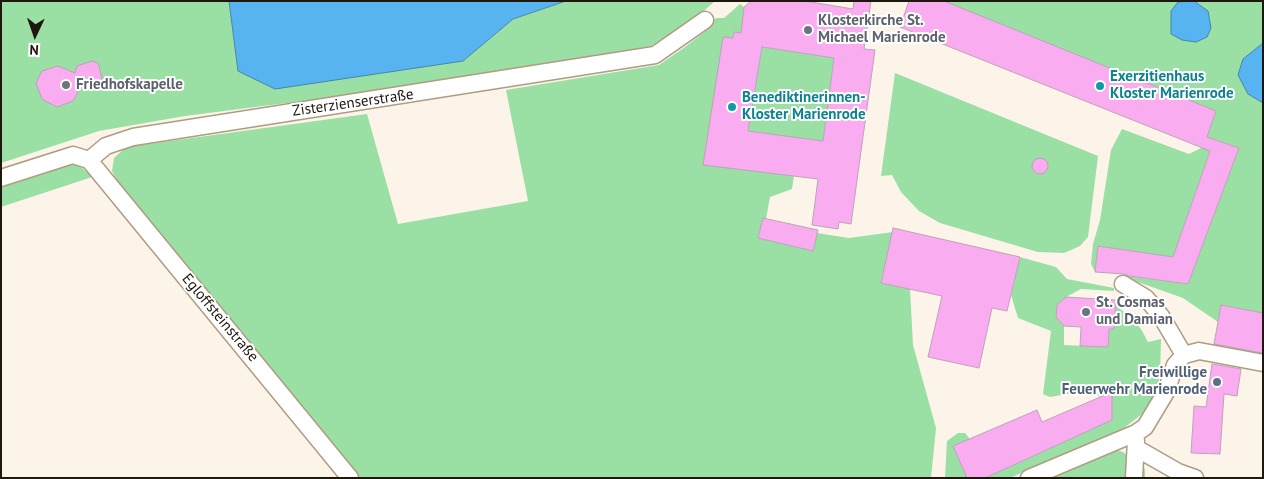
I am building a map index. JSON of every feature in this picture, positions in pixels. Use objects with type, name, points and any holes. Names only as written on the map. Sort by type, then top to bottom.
[{"type":"street","name":"Zisterzienserstraße","points":[[89,160],[106,146],[133,137],[655,55],[705,20]]},
{"type":"street","points":[[1,178],[74,155],[89,160]]},
{"type":"street","name":"Egloffsteinstraße","points":[[89,160],[350,478]]},
{"type":"street","points":[[1123,284],[1146,298],[1161,316],[1184,355]]},
{"type":"street","points":[[1134,478],[1136,441],[1166,392],[1176,365],[1184,355],[1199,351],[1263,363]]},
{"type":"street","points":[[1029,478],[1136,441]]},
{"type":"street","points":[[1136,441],[1178,472],[1195,478]]},
{"type":"green space","points":[[1,1],[229,1],[238,71],[463,61],[513,19],[567,1],[715,1],[698,16],[651,46],[412,87],[185,116],[99,131],[1,163]]},
{"type":"green space","points":[[944,1],[1185,1],[1178,2],[1208,11],[1194,1],[1263,1],[1263,43],[1243,59],[1248,94],[1263,103],[1263,313],[1222,305],[1218,322],[1183,298],[1118,275],[1188,284],[1239,148],[1214,139],[1173,257],[1098,246],[1095,272],[1091,264],[1111,150],[1122,129],[1189,154],[1201,148],[1216,111]]},
{"type":"green space","points":[[740,4],[744,7],[743,18],[749,35],[734,32],[704,164],[794,176],[792,189],[770,197],[766,219],[763,218],[758,238],[813,251],[817,233],[849,238],[893,232],[881,282],[910,289],[913,345],[936,428],[931,478],[359,478],[118,182],[112,171],[114,158],[126,147],[367,114],[398,224],[528,201],[506,90],[659,65],[711,27],[711,22],[716,18],[724,18]]},
{"type":"green space","points":[[762,47],[834,58],[823,141],[748,131]]},
{"type":"green space","points":[[895,73],[1098,156],[1088,237],[1080,246],[1064,253],[1038,252],[940,223],[919,211],[901,192],[892,175],[881,176]]},
{"type":"green space","points":[[65,164],[79,165],[92,177],[1,207],[1,186]]},
{"type":"green space","points":[[1020,257],[1056,267],[1067,279],[1114,288],[1114,291],[1081,289],[1066,297],[1057,305],[1056,317],[1064,326],[1064,345],[1108,347],[1109,329],[1114,329],[1116,306],[1131,317],[1141,329],[1148,342],[1161,339],[1160,376],[1155,394],[1142,414],[1124,428],[1010,478],[985,478],[1112,420],[1112,392],[1100,397],[1092,390],[1050,397],[1043,394],[1051,331],[1018,318],[1011,295]]},
{"type":"green space","points":[[958,433],[965,433],[969,438],[970,478],[945,478],[947,441]]},
{"type":"green space","points":[[1112,448],[1123,452],[1145,469],[1145,478],[1045,478]]},
{"type":"water","points":[[229,1],[566,1],[513,19],[463,61],[275,89],[238,71]]},
{"type":"water","points":[[1194,1],[1208,11],[1211,28],[1207,37],[1196,42],[1182,40],[1171,34],[1171,11],[1178,2]]},
{"type":"water","points":[[1263,43],[1263,103],[1248,94],[1238,75],[1243,59]]},
{"type":"building","name":"Benediktinerinnen- Kloster Marienrode","points":[[751,1],[805,1],[853,9],[854,1],[871,1],[864,49],[875,50],[851,224],[839,222],[838,229],[812,225],[818,179],[703,165],[723,37],[733,38],[734,32],[741,33],[744,7]],"holes":[[[762,47],[834,58],[823,141],[748,131]]]},
{"type":"building","name":"Exerzitienhaus Kloster Marienrode","points":[[909,1],[944,1],[1216,111],[1207,137],[1239,148],[1188,284],[1124,274],[1095,272],[1098,246],[1173,257],[1210,151],[900,27]]},
{"type":"building","name":"Friedhofskapelle","points":[[92,61],[98,63],[102,78],[100,84],[79,90],[73,101],[57,107],[42,99],[36,83],[42,71],[58,66],[75,73],[77,66]]},
{"type":"building","points":[[1040,158],[1046,160],[1048,166],[1046,172],[1040,174],[1034,172],[1032,166],[1034,160]]},
{"type":"building","points":[[763,218],[818,230],[813,251],[758,238]]},
{"type":"building","points":[[893,228],[1020,257],[1007,311],[992,308],[979,368],[928,357],[942,296],[881,283]]},
{"type":"building","name":"St. Cosmas und Damian","points":[[1066,297],[1116,300],[1114,329],[1109,329],[1108,347],[1080,346],[1081,327],[1064,326],[1056,317],[1057,305]]},
{"type":"building","points":[[1221,305],[1263,313],[1263,353],[1214,344]]},
{"type":"building","points":[[1212,364],[1241,369],[1237,396],[1224,394],[1220,454],[1191,453],[1194,406],[1206,407]]},
{"type":"building","points":[[1112,392],[1112,420],[985,478],[967,478],[953,446],[1037,410],[1042,422]]},
{"type":"place","name":"Klosterkirche St. Michael Marienrode","points":[[808,30]]},
{"type":"place","name":"Friedhofskapelle","points":[[66,85]]},
{"type":"place","name":"Exerzitienhaus Kloster Marienrode","points":[[1100,86]]},
{"type":"place","name":"Benediktinerinnen- Kloster Marienrode","points":[[732,107]]},
{"type":"place","name":"St. Cosmas und Damian","points":[[1086,312]]},
{"type":"place","name":"Freiwillige Feuerwehr Marienrode","points":[[1217,382]]}]
